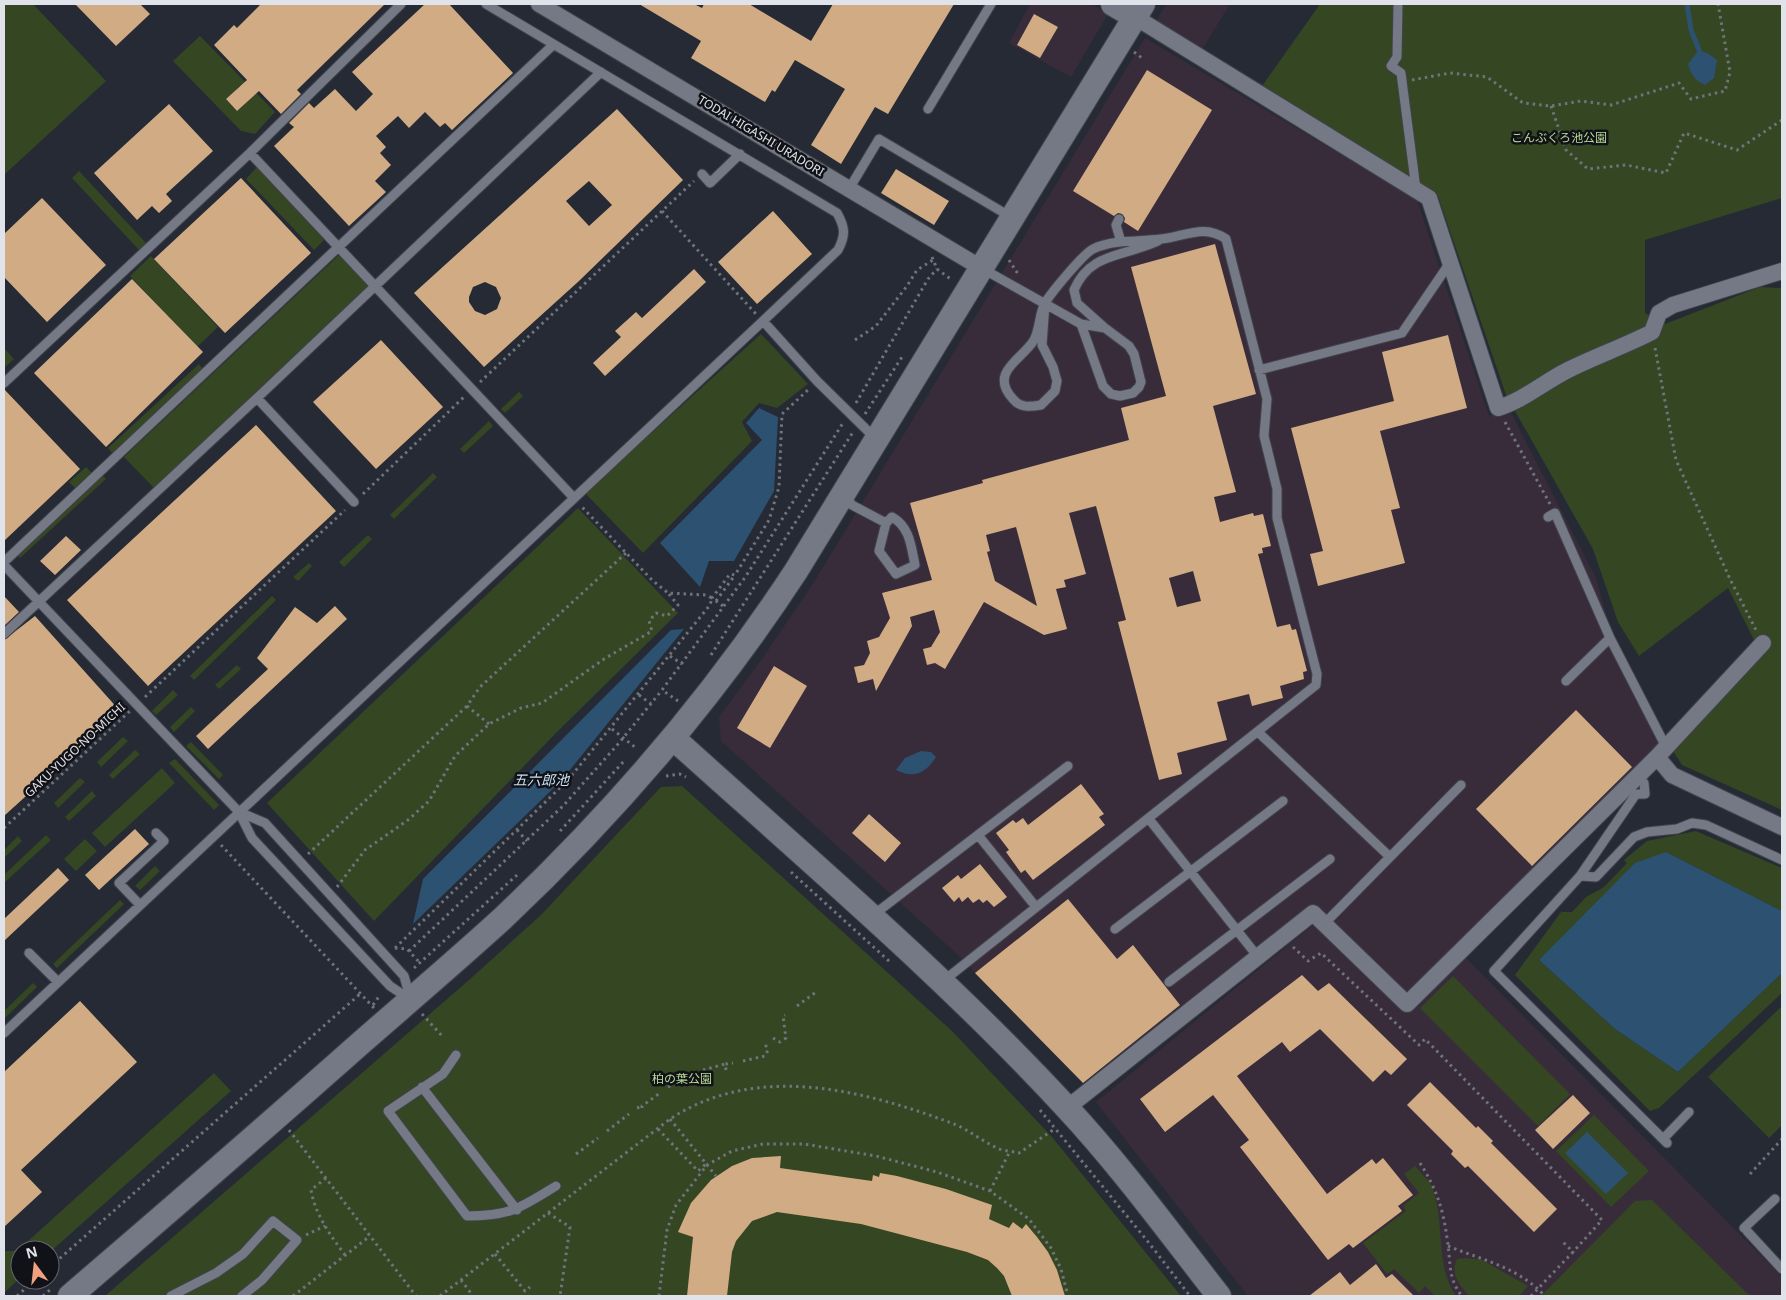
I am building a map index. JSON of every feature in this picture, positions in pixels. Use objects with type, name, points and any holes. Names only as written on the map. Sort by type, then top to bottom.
[{"type":"street","name":"TODAI HIGASHI URADORI","points":[[539,4],[983,269]]},
{"type":"street","points":[[1113,4],[1139,10],[1429,198],[1449,264],[1498,408],[1515,402],[1598,354],[1652,332],[1659,313],[1673,305],[1782,271]]},
{"type":"street","points":[[70,1296],[418,1011],[504,916],[564,857],[673,738],[759,627],[878,440],[1139,10]]},
{"type":"street","points":[[1067,1108],[1313,913],[1407,1004],[1661,752],[1763,643]]},
{"type":"street","points":[[673,738],[941,982],[1067,1108],[1136,1190],[1219,1296]]},
{"type":"street","points":[[1661,752],[1672,775],[1782,827]]},
{"type":"lane","points":[[4,383],[250,153],[401,4]]},
{"type":"lane","points":[[4,1034],[212,836],[838,250],[845,237],[844,224],[837,213],[486,4]]},
{"type":"lane","points":[[928,109],[991,4]]},
{"type":"lane","points":[[1398,6],[1397,56],[1390,66],[1401,73],[1416,190]]},
{"type":"lane","points":[[418,1011],[390,986],[252,838],[239,812],[4,563],[339,249],[553,45]]},
{"type":"lane","points":[[4,634],[257,398],[601,72]]},
{"type":"lane","points":[[849,189],[879,139],[1013,218]]},
{"type":"lane","points":[[250,153],[574,498]]},
{"type":"lane","points":[[702,174],[710,183],[740,154]]},
{"type":"lane","points":[[1120,219],[1116,225],[1121,242]]},
{"type":"lane","points":[[941,982],[1316,685],[1317,674],[1277,518],[1277,489],[1264,436],[1266,399],[1226,239],[1211,230],[1160,239],[1135,239],[1092,250],[1045,304],[1034,340],[1009,366],[1005,376],[1010,395],[1021,406],[1041,405],[1055,391],[1056,381],[1053,367],[1042,345],[1045,304]]},
{"type":"lane","points":[[1081,324],[1103,386],[1111,394],[1120,396],[1133,393],[1139,388],[1141,382],[1134,354],[1129,346],[1105,328],[1077,302],[1074,290],[1077,282],[1096,261],[1138,250],[1160,239]]},
{"type":"lane","points":[[1259,370],[1402,334],[1449,264]]},
{"type":"lane","points":[[983,269],[1081,324],[1105,328]]},
{"type":"lane","points":[[763,321],[849,415],[878,440]]},
{"type":"lane","points":[[257,398],[354,502]]},
{"type":"lane","points":[[844,494],[852,505],[886,523]]},
{"type":"lane","points":[[1552,515],[1661,752]]},
{"type":"lane","points":[[892,517],[902,522],[915,564],[896,574],[879,551],[886,523],[892,517]]},
{"type":"lane","points":[[1566,681],[1610,638]]},
{"type":"lane","points":[[1258,732],[1390,857]]},
{"type":"lane","points":[[871,917],[1068,766]]},
{"type":"lane","points":[[1637,776],[1644,783],[1645,794],[1636,794],[1580,876],[1494,971],[1665,1141],[1689,1112]]},
{"type":"lane","points":[[1324,924],[1390,857],[1443,808],[1461,785]]},
{"type":"lane","points":[[1115,929],[1283,801]]},
{"type":"lane","points":[[239,812],[265,823],[404,976],[418,1011]]},
{"type":"lane","points":[[1149,819],[1258,957]]},
{"type":"lane","points":[[1580,876],[1596,877],[1634,837],[1647,832],[1677,829],[1692,823],[1706,825],[1782,860]]},
{"type":"lane","points":[[140,905],[119,883],[164,841],[156,833]]},
{"type":"lane","points":[[978,835],[1036,907]]},
{"type":"lane","points":[[1169,982],[1330,858]]},
{"type":"lane","points":[[29,953],[58,982]]},
{"type":"lane","points":[[456,1055],[442,1074],[388,1111],[467,1216],[492,1216],[517,1210],[556,1186]]},
{"type":"lane","points":[[422,1087],[517,1210]]},
{"type":"lane","points":[[1775,1199],[1746,1229],[1782,1269]]},
{"type":"lane","points":[[171,1296],[182,1294],[243,1254],[274,1221],[297,1240],[262,1280],[242,1296]]},
{"type":"path","points":[[1402,82],[1450,73],[1487,78],[1522,104],[1551,106],[1581,102],[1612,105],[1679,83],[1691,99],[1725,92],[1730,72],[1718,4]]},
{"type":"path","points":[[1551,106],[1566,150],[1588,169],[1626,165],[1666,173],[1684,133],[1737,150],[1782,120]]},
{"type":"path","name":"GAKU-YUGO-NO-MICHI","points":[[4,828],[702,174]]},
{"type":"path","points":[[662,211],[763,321]]},
{"type":"path","points":[[855,340],[876,326],[917,270],[933,260]]},
{"type":"path","points":[[409,952],[563,806],[624,737],[662,690],[746,576],[828,444],[849,415],[928,279],[937,269]]},
{"type":"path","points":[[948,287],[953,279]]},
{"type":"path","points":[[1652,332],[1676,460],[1730,579],[1763,643]]},
{"type":"path","points":[[706,662],[905,352]]},
{"type":"path","points":[[716,601],[735,575],[769,520],[778,487],[782,414],[817,381]]},
{"type":"path","points":[[1498,408],[1552,515]]},
{"type":"path","points":[[336,888],[365,850],[408,820],[429,801],[455,756],[488,724],[520,708],[542,703],[604,660],[652,632],[649,621],[656,613],[667,616],[678,605],[574,498]]},
{"type":"path","points":[[307,855],[466,706],[480,687],[626,553]]},
{"type":"path","points":[[395,948],[568,780],[670,656],[710,604],[712,598],[730,574],[735,575]]},
{"type":"path","points":[[668,593],[706,595],[723,606]]},
{"type":"path","points":[[670,656],[682,664]]},
{"type":"path","points":[[662,690],[678,701]]},
{"type":"path","points":[[672,708],[684,693]]},
{"type":"path","points":[[639,694],[651,704]]},
{"type":"path","points":[[466,706],[488,724]]},
{"type":"path","points":[[612,728],[636,748]]},
{"type":"path","points":[[556,835],[642,741]]},
{"type":"path","points":[[662,779],[667,775],[680,774],[693,783]]},
{"type":"path","points":[[517,830],[527,841]]},
{"type":"path","points":[[212,836],[372,1007],[379,1010]]},
{"type":"path","points":[[414,968],[523,870]]},
{"type":"path","points":[[789,870],[892,964]]},
{"type":"path","points":[[1283,937],[1308,961],[1321,953],[1419,1045],[1425,1039],[1602,1220],[1531,1296]]},
{"type":"path","points":[[797,1006],[816,992]]},
{"type":"path","points":[[60,1258],[360,994]]},
{"type":"path","points":[[418,1011],[444,1038]]},
{"type":"path","points":[[773,1038],[780,1042],[786,1038],[783,1016],[785,1015]]},
{"type":"path","points":[[743,1061],[765,1056],[768,1050],[766,1044]]},
{"type":"path","points":[[702,1070],[733,1063]]},
{"type":"path","points":[[725,1064],[726,1070]]},
{"type":"path","points":[[668,1088],[694,1075]]},
{"type":"path","points":[[440,1296],[670,1119],[691,1107],[730,1091],[758,1086],[788,1085],[850,1092],[909,1107],[969,1130],[997,1148],[1019,1153],[1056,1128]]},
{"type":"path","points":[[636,1108],[642,1107],[660,1093]]},
{"type":"path","points":[[1036,1106],[1056,1128],[1190,1296]]},
{"type":"path","points":[[606,1131],[629,1114]]},
{"type":"path","points":[[670,1119],[716,1176]]},
{"type":"path","points":[[281,1136],[296,1123]]},
{"type":"path","points":[[658,1129],[698,1171],[732,1151],[763,1144],[804,1144],[876,1156],[937,1172],[990,1191],[1029,1219],[1051,1248],[1061,1269],[1068,1296]]},
{"type":"path","points":[[288,1130],[416,1296]]},
{"type":"path","points":[[576,1154],[598,1138]]},
{"type":"path","points":[[1750,1174],[1782,1139]]},
{"type":"path","points":[[990,1191],[1010,1151]]},
{"type":"path","points":[[1420,1162],[1438,1194],[1448,1246],[1448,1266],[1452,1279],[1462,1296]]},
{"type":"path","points":[[658,1296],[667,1230],[676,1205],[707,1165]]},
{"type":"path","points":[[326,1178],[312,1190],[313,1204],[325,1226],[345,1255]]},
{"type":"path","points":[[548,1213],[570,1227],[560,1296]]},
{"type":"path","points":[[297,1240],[325,1226]]},
{"type":"path","points":[[293,1296],[370,1236]]},
{"type":"path","points":[[1561,1240],[1573,1252]]},
{"type":"path","points":[[1448,1246],[1490,1260],[1529,1280],[1543,1294]]},
{"type":"path","points":[[495,1254],[525,1291],[530,1287]]},
{"type":"path","points":[[461,1280],[474,1296]]},
{"type":"shaded area","points":[[1030,4],[1092,4],[1108,14],[1071,77],[1009,43]]},
{"type":"shaded area","points":[[1166,4],[1230,4],[1200,53],[1154,25]]},
{"type":"shaded area","points":[[1145,38],[1417,200],[1489,416],[1509,409],[1596,578],[1612,635],[1668,741],[1409,997],[1314,903],[1083,1083],[956,953],[721,741],[719,717],[762,659],[814,582]]},
{"type":"shaded area","points":[[1313,925],[1409,1013],[1466,958],[1782,1277],[1782,1296],[1248,1296],[1096,1102]]},
{"type":"green space","points":[[4,4],[33,4],[106,81],[4,175]]},
{"type":"green space","name":"こんぶくろ池公園","points":[[1320,4],[1782,4],[1782,198],[1645,240],[1645,313],[1665,324],[1760,287],[1782,288],[1782,810],[1682,765],[1673,751],[1762,656],[1728,588],[1639,656],[1618,622],[1593,549],[1506,395],[1438,196],[1321,125],[1320,121],[1262,86]]},
{"type":"green space","points":[[200,36],[275,112],[255,134],[241,131],[173,61]],"holes":[[[240,86],[251,98],[237,111],[226,99]]]},
{"type":"green space","points":[[257,167],[324,240],[314,250],[246,179]]},
{"type":"green space","points":[[79,171],[146,243],[139,250],[72,178]]},
{"type":"green space","points":[[339,255],[368,286],[154,488],[124,457]]},
{"type":"green space","points":[[151,256],[218,327],[197,347],[130,276]]},
{"type":"green space","points":[[761,334],[808,384],[777,408],[759,403],[742,422],[752,441],[643,553],[585,493]]},
{"type":"green space","points":[[4,348],[14,359],[4,368]]},
{"type":"green space","points":[[199,364],[203,369],[113,454],[108,448]]},
{"type":"green space","points":[[519,392],[523,396],[505,413],[501,409]]},
{"type":"green space","points":[[489,421],[493,426],[464,453],[460,449]]},
{"type":"green space","points":[[86,467],[93,474],[76,489],[69,482]]},
{"type":"green space","points":[[433,473],[437,477],[394,519],[390,515]]},
{"type":"green space","points":[[102,475],[106,479],[20,558],[17,555]]},
{"type":"green space","points":[[578,508],[678,613],[555,734],[374,921],[267,803]]},
{"type":"green space","points":[[368,535],[372,539],[344,567],[339,562]]},
{"type":"green space","points":[[309,563],[312,566],[298,581],[293,577]]},
{"type":"green space","points":[[272,596],[276,600],[194,680],[190,676]]},
{"type":"green space","points":[[237,665],[241,669],[219,689],[215,685]]},
{"type":"green space","points":[[173,690],[178,695],[156,715],[152,711]]},
{"type":"green space","points":[[191,707],[195,711],[174,732],[170,727]]},
{"type":"green space","points":[[123,737],[128,741],[101,767],[97,762]]},
{"type":"green space","points":[[191,742],[223,775],[219,779],[186,746]]},
{"type":"green space","points":[[135,750],[140,754],[113,779],[109,775]]},
{"type":"green space","points":[[175,759],[219,805],[214,810],[169,763]]},
{"type":"green space","points":[[162,768],[175,783],[105,847],[92,833]]},
{"type":"green space","points":[[80,778],[85,782],[58,808],[54,803]]},
{"type":"green space","name":"柏の葉公園","points":[[682,786],[952,1031],[1052,1137],[1181,1296],[105,1296],[469,980],[541,915],[661,787]]},
{"type":"green space","points":[[92,791],[96,796],[69,821],[65,817]]},
{"type":"green space","points":[[1696,831],[1782,868],[1782,911],[1666,852],[1539,960],[1615,1029],[1678,1072],[1782,973],[1782,993],[1659,1108],[1650,1111],[1515,975],[1561,912],[1572,912],[1586,897],[1604,887],[1627,863],[1624,860],[1647,841]]},
{"type":"green space","points":[[46,835],[51,840],[4,883],[4,875]]},
{"type":"green space","points":[[18,836],[22,841],[4,858],[4,850]]},
{"type":"green space","points":[[85,839],[97,851],[76,871],[64,859]]},
{"type":"green space","points":[[155,866],[160,871],[140,890],[135,886]]},
{"type":"green space","points":[[120,900],[124,904],[57,968],[53,964]]},
{"type":"green space","points":[[1453,976],[1570,1094],[1538,1126],[1420,1008]]},
{"type":"green space","points":[[33,983],[37,987],[4,1019],[4,1011]]},
{"type":"green space","points":[[1782,1006],[1782,1125],[1769,1138],[1708,1077]]},
{"type":"green space","points":[[214,1073],[231,1091],[60,1243],[60,1240],[29,1240]]},
{"type":"green space","points":[[1594,1115],[1649,1171],[1611,1207],[1556,1151]]},
{"type":"green space","points":[[1415,1166],[1432,1187],[1439,1215],[1445,1271],[1449,1284],[1456,1296],[1435,1296],[1425,1286],[1419,1293],[1394,1269],[1387,1274],[1363,1243],[1406,1211],[1403,1206],[1419,1193],[1404,1174]]},
{"type":"green space","points":[[1652,1200],[1750,1296],[1541,1296],[1635,1201]]},
{"type":"green space","points":[[4,1251],[10,1251],[10,1287],[4,1293]]},
{"type":"green space","points":[[1457,1259],[1482,1260],[1528,1286],[1519,1296],[1469,1296],[1455,1274]]},
{"type":"water","points":[[1699,50],[1717,60],[1714,78],[1705,85],[1694,77],[1688,64]]},
{"type":"water","points":[[759,408],[778,417],[774,491],[734,561],[709,561],[700,587],[660,543],[762,440],[746,423]]},
{"type":"water","name":"五六郎池","points":[[684,629],[561,781],[413,924],[423,879],[671,630]]},
{"type":"water","points":[[921,751],[931,752],[936,757],[924,771],[908,774],[896,770],[905,758]]},
{"type":"water","points":[[1666,852],[1782,911],[1782,973],[1678,1072],[1615,1029],[1539,960],[1635,863]]},
{"type":"water","points":[[1587,1132],[1628,1173],[1606,1194],[1565,1153]]},
{"type":"building","points":[[75,4],[140,4],[150,14],[116,46]]},
{"type":"building","points":[[261,4],[385,4],[297,90],[301,94],[281,114],[259,91],[237,111],[226,99],[247,80],[214,45],[234,25],[237,28]]},
{"type":"building","points":[[425,4],[449,4],[513,73],[452,130],[445,123],[440,127],[425,112],[409,128],[398,116],[376,136],[386,147],[380,153],[391,165],[375,181],[386,192],[349,226],[274,146],[294,127],[289,123],[309,103],[314,108],[335,89],[356,111],[373,94],[352,72]]},
{"type":"building","points":[[639,4],[694,4],[702,8],[704,4],[749,4],[811,41],[833,4],[954,4],[888,114],[875,107],[841,164],[811,145],[845,89],[795,60],[775,92],[772,90],[765,102],[691,58],[701,41]]},
{"type":"building","points":[[1034,14],[1058,27],[1040,58],[1017,45]]},
{"type":"building","points":[[1147,70],[1212,110],[1138,231],[1124,222],[1125,218],[1122,214],[1118,213],[1114,216],[1073,191]]},
{"type":"building","points":[[169,104],[213,151],[166,194],[172,201],[159,213],[152,206],[137,220],[94,173]]},
{"type":"building","points":[[617,109],[683,180],[579,281],[484,367],[414,293]],"holes":[[[589,181],[612,205],[589,226],[566,201]],[[485,282],[496,287],[501,298],[497,309],[485,315],[475,311],[469,302],[473,287]]]},
{"type":"building","points":[[896,169],[949,201],[934,225],[881,193]]},
{"type":"building","points":[[241,178],[311,253],[225,333],[154,259]]},
{"type":"building","points":[[42,198],[106,265],[47,322],[4,277],[4,234]]},
{"type":"building","points":[[773,211],[812,254],[757,304],[718,262]]},
{"type":"building","points":[[1215,244],[1256,394],[1213,406],[1236,492],[1214,497],[1220,522],[1253,513],[1254,516],[1263,514],[1271,546],[1262,548],[1263,553],[1258,554],[1277,627],[1290,624],[1292,630],[1296,629],[1307,671],[1303,672],[1304,679],[1280,686],[1283,698],[1252,706],[1249,694],[1217,702],[1227,740],[1177,753],[1182,774],[1159,780],[1118,622],[1126,620],[1096,506],[1069,513],[1086,574],[1064,580],[1066,587],[1056,589],[1067,629],[1044,635],[984,602],[945,669],[935,663],[927,665],[923,649],[931,647],[940,632],[934,610],[910,617],[912,626],[876,691],[873,679],[858,683],[854,667],[864,665],[870,653],[867,641],[879,637],[890,618],[882,593],[932,580],[910,503],[983,483],[982,480],[1129,440],[1121,408],[1166,396],[1131,267]],"holes":[[[1016,527],[1037,606],[995,581],[987,552],[990,551],[986,535]],[[1193,571],[1201,601],[1177,607],[1169,578]]]},
{"type":"building","points":[[694,269],[706,282],[605,376],[593,363],[621,337],[615,331],[636,312],[642,318]]},
{"type":"building","points":[[132,279],[203,352],[106,447],[34,373]]},
{"type":"building","points":[[1448,335],[1467,408],[1380,431],[1400,508],[1391,510],[1405,563],[1318,586],[1310,554],[1323,551],[1291,428],[1394,401],[1382,352]]},
{"type":"building","points":[[381,340],[443,407],[376,469],[313,402]]},
{"type":"building","points":[[4,389],[80,469],[4,541]]},
{"type":"building","points":[[256,425],[336,511],[148,686],[67,600]]},
{"type":"building","points":[[66,536],[81,550],[55,575],[40,561]]},
{"type":"building","points":[[4,596],[19,612],[4,626]]},
{"type":"building","points":[[335,606],[347,619],[208,749],[196,736],[268,669],[257,658],[295,607],[317,623]]},
{"type":"building","points":[[35,616],[120,711],[4,816],[4,640]]},
{"type":"building","points":[[774,666],[807,686],[770,748],[737,728]]},
{"type":"building","points":[[1576,710],[1632,767],[1532,866],[1476,809]]},
{"type":"building","points":[[1081,784],[1104,814],[1099,817],[1105,825],[1033,880],[1025,870],[1021,873],[1006,852],[1009,850],[996,833],[1013,820],[1016,823],[1023,818],[1028,825]]},
{"type":"building","points":[[869,814],[901,843],[885,862],[852,833]]},
{"type":"building","points":[[135,829],[149,844],[99,890],[85,875]]},
{"type":"building","points":[[980,864],[1007,897],[994,907],[987,900],[983,903],[979,899],[973,903],[968,897],[962,902],[959,897],[954,902],[942,888],[958,875],[961,879]]},
{"type":"building","points":[[58,868],[69,880],[4,941],[4,919]]},
{"type":"building","points":[[1068,899],[1117,959],[1133,945],[1180,1005],[1083,1083],[975,973]]},
{"type":"building","points":[[1302,975],[1318,991],[1329,983],[1407,1059],[1391,1075],[1385,1070],[1373,1082],[1320,1029],[1290,1052],[1282,1042],[1237,1076],[1327,1194],[1372,1159],[1376,1164],[1383,1158],[1413,1195],[1398,1206],[1402,1211],[1353,1248],[1349,1244],[1328,1260],[1240,1147],[1249,1140],[1213,1095],[1165,1132],[1140,1099]]},
{"type":"building","points":[[80,1001],[137,1062],[21,1170],[42,1192],[4,1227],[4,1072]]},
{"type":"building","points":[[1430,1082],[1476,1128],[1478,1126],[1493,1141],[1491,1143],[1557,1209],[1534,1232],[1468,1166],[1465,1168],[1451,1154],[1453,1151],[1407,1105]]},
{"type":"building","points":[[1573,1095],[1590,1113],[1553,1149],[1535,1130]]},
{"type":"building","points":[[781,1156],[780,1168],[872,1181],[873,1175],[879,1177],[880,1173],[946,1189],[992,1205],[989,1219],[1009,1228],[1013,1222],[1022,1229],[1026,1224],[1037,1237],[1048,1252],[1057,1270],[1065,1296],[1012,1296],[1004,1276],[997,1268],[988,1260],[967,1252],[861,1224],[777,1212],[752,1221],[736,1241],[732,1252],[727,1296],[687,1296],[693,1237],[678,1232],[691,1203],[711,1180],[732,1166],[752,1158]]},
{"type":"building","points":[[1376,1264],[1386,1278],[1392,1274],[1414,1296],[1309,1296],[1340,1272],[1350,1285]]},
{"type":"waterway","points":[[1687,4],[1691,30],[1699,50]]}]
